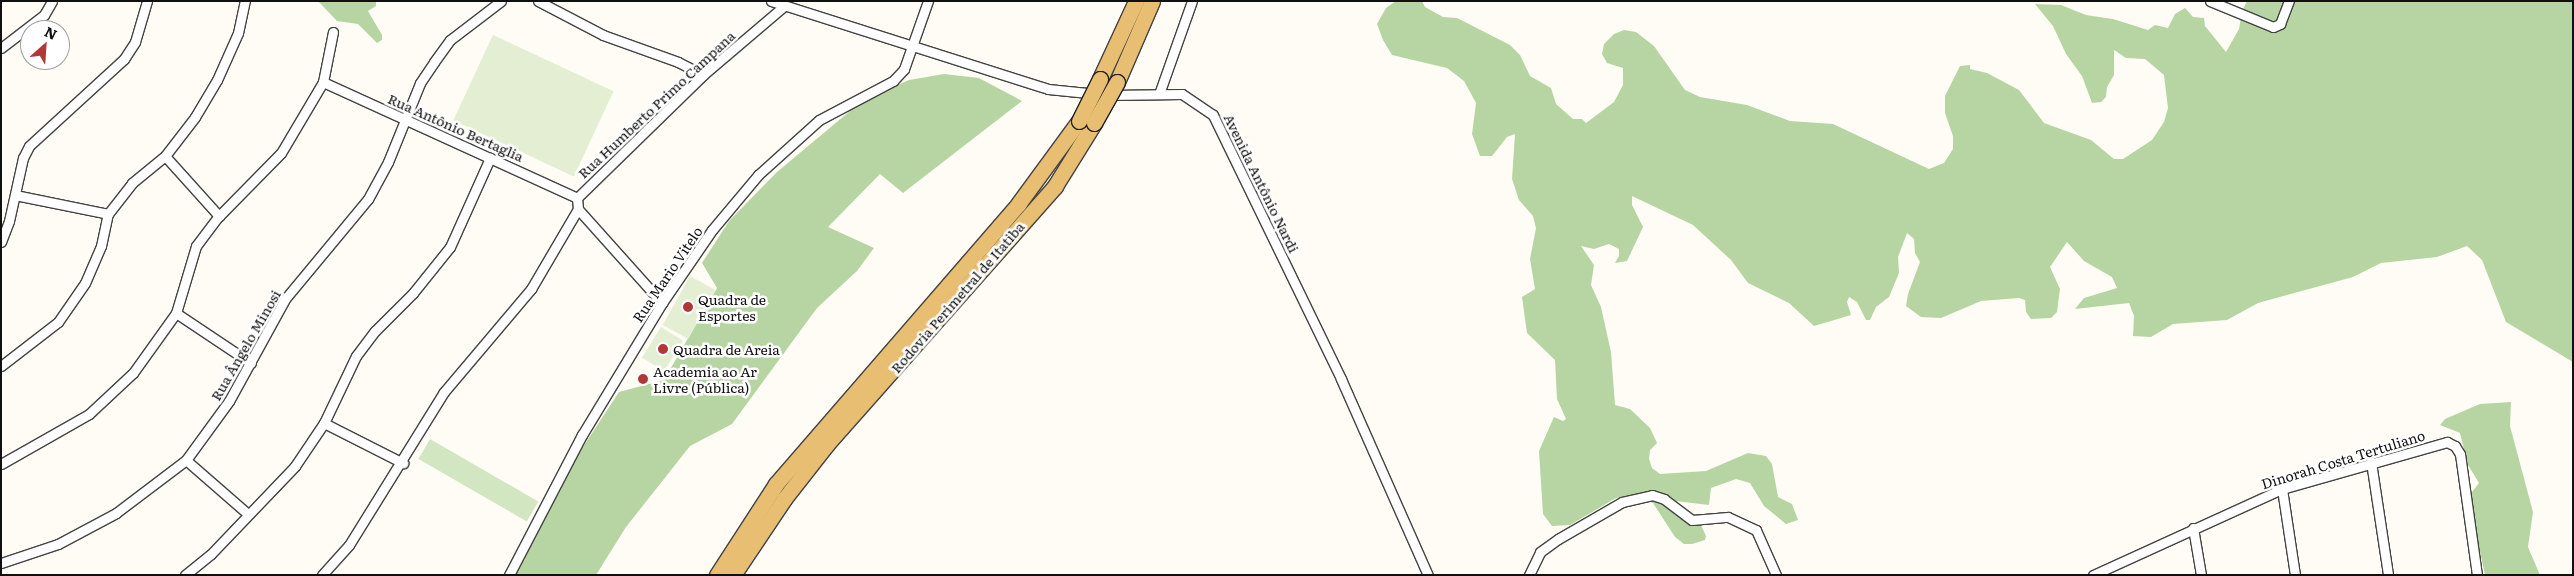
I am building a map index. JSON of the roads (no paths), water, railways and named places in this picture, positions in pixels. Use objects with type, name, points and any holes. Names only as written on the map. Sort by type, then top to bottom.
[{"type":"highway","name":"Rodovia Perimetral de Itatiba","points":[[718,575],[776,484],[1019,204],[1078,121],[1118,46],[1136,1]]},
{"type":"highway","name":"Rodovia Perimetral de Itatiba","points":[[734,575],[784,499],[827,444],[1055,186],[1117,82],[1152,1]]},
{"type":"street","points":[[3,44],[44,15],[52,1]]},
{"type":"street","points":[[1,242],[15,195],[23,158],[29,146],[124,59],[135,42],[147,1]]},
{"type":"street","points":[[1,366],[58,322],[85,283],[101,246],[108,214],[132,183],[165,156],[195,117],[217,80],[238,34],[246,1]]},
{"type":"street","name":"Rua Ângelo Minosi","points":[[1,563],[58,544],[116,513],[186,460],[213,427],[285,299],[368,199],[406,120],[420,83],[450,40],[501,1]]},
{"type":"street","points":[[538,1],[603,35],[678,62],[703,75]]},
{"type":"street","name":"Avenida Antônio Nardi","points":[[770,1],[912,48],[1048,89],[1108,95],[1182,94],[1196,101],[1213,115],[1228,140],[1342,379],[1428,575]]},
{"type":"street","name":"Rua Mario Vitelo","points":[[509,575],[582,435],[662,303],[712,230],[758,175],[819,120],[893,81],[904,69],[928,1]]},
{"type":"street","points":[[1159,94],[1192,1]]},
{"type":"street","points":[[2210,1],[2272,27],[2280,24],[2288,1]]},
{"type":"street","name":"Rua Humberto Primo Campana","points":[[578,209],[577,198],[703,75],[784,6]]},
{"type":"street","points":[[1,464],[89,414],[133,373],[176,313],[196,246],[219,216],[281,153],[323,82],[333,32]]},
{"type":"street","name":"Rua Antônio Bertaglia","points":[[323,82],[577,198]]},
{"type":"street","points":[[165,156],[219,216]]},
{"type":"street","points":[[185,575],[211,554],[295,466],[324,423],[366,343],[413,293],[450,247],[471,206],[490,158]]},
{"type":"street","points":[[15,195],[108,214]]},
{"type":"street","points":[[322,575],[349,546],[403,463],[444,392],[531,289],[578,209],[662,303]]},
{"type":"street","points":[[176,313],[251,362]]},
{"type":"street","points":[[324,423],[403,463]]},
{"type":"street","name":"Dinorah Costa Tertuliano","points":[[2093,575],[2106,572],[2193,528],[2282,489],[2371,462],[2447,442],[2455,446],[2460,454],[2477,575]]},
{"type":"street","points":[[186,460],[248,514]]},
{"type":"street","points":[[2371,462],[2388,575]]},
{"type":"street","points":[[2282,489],[2294,575]]},
{"type":"street","points":[[1529,575],[1540,552],[1558,538],[1622,502],[1652,495],[1664,499],[1692,520],[1728,517],[1756,530],[1776,575]]},
{"type":"street","points":[[2193,528],[2201,575]]},
{"type":"place","name":"Quadra de Esportes","points":[[688,307]]},
{"type":"place","name":"Quadra de Areia","points":[[663,349]]},
{"type":"place","name":"Academia ao Ar Livre (Pública)","points":[[643,379]]}]
